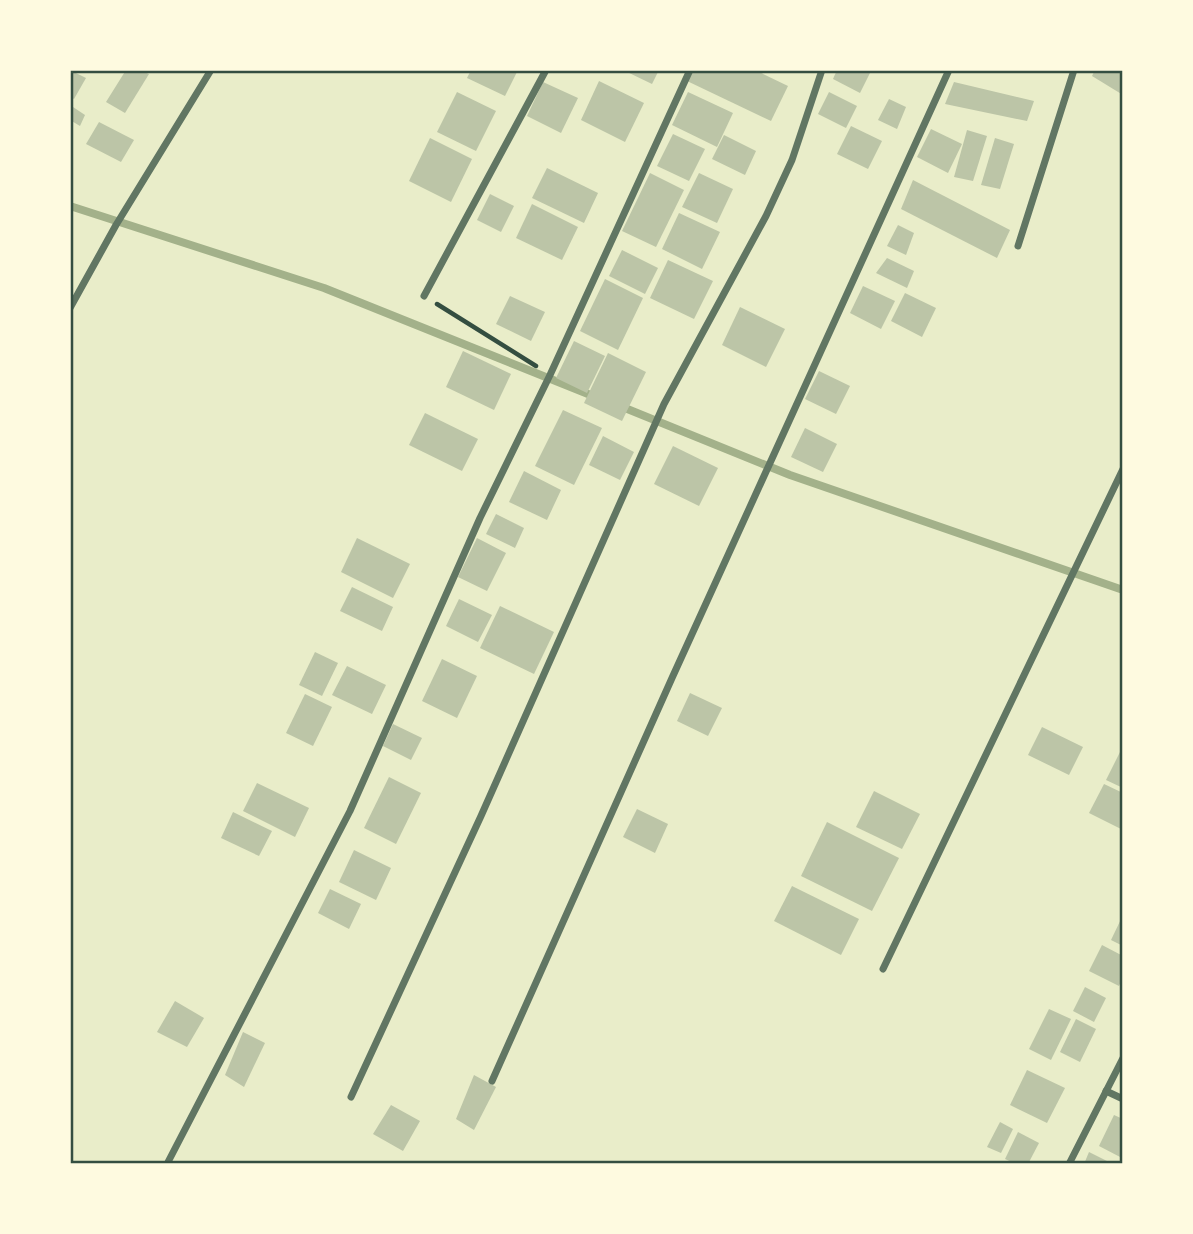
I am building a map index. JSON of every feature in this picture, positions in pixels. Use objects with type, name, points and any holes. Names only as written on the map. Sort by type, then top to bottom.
[{"type":"street","points":[[70,308],[116,225],[211,70]]},
{"type":"street","points":[[424,296],[546,70]]},
{"type":"street","points":[[167,1164],[350,811],[480,518],[550,375],[690,70]]},
{"type":"street","points":[[351,1097],[481,816],[664,404],[766,216],[792,160],[822,70]]},
{"type":"street","points":[[492,1081],[949,70]]},
{"type":"street","points":[[1018,246],[1074,70]]},
{"type":"street","points":[[883,969],[1123,469]]},
{"type":"street","points":[[1069,1164],[1123,1058]]},
{"type":"street","points":[[1106,1091],[1123,1099]]},
{"type":"path","points":[[424,296],[550,375]]},
{"type":"building","points":[[70,70],[86,78],[74,99],[70,97]]},
{"type":"building","points":[[126,70],[140,70],[149,74],[125,113],[106,102]]},
{"type":"building","points":[[471,70],[518,70],[505,96],[467,78]]},
{"type":"building","points":[[623,70],[659,70],[652,84]]},
{"type":"building","points":[[693,70],[755,70],[788,86],[771,121],[687,81]]},
{"type":"building","points":[[837,70],[871,71],[860,93],[833,79]]},
{"type":"building","points":[[1095,70],[1123,70],[1123,95],[1092,76]]},
{"type":"building","points":[[599,81],[644,103],[625,142],[581,120]]},
{"type":"building","points":[[543,82],[578,98],[561,133],[527,116]]},
{"type":"building","points":[[954,82],[1034,101],[1027,121],[945,104]]},
{"type":"building","points":[[457,92],[496,111],[476,151],[437,132]]},
{"type":"building","points":[[688,92],[733,113],[717,147],[672,125]]},
{"type":"building","points":[[829,92],[857,106],[846,128],[818,114]]},
{"type":"building","points":[[889,99],[906,107],[897,129],[878,120]]},
{"type":"building","points":[[70,105],[85,115],[80,126],[70,120]]},
{"type":"building","points":[[99,122],[134,140],[121,162],[86,144]]},
{"type":"building","points":[[851,126],[882,141],[868,169],[837,154]]},
{"type":"building","points":[[931,129],[962,144],[948,173],[917,157]]},
{"type":"building","points":[[967,130],[987,136],[973,181],[954,177]]},
{"type":"building","points":[[673,134],[705,149],[689,181],[657,166]]},
{"type":"building","points":[[724,135],[756,151],[745,175],[712,159]]},
{"type":"building","points":[[430,138],[472,159],[451,202],[409,181]]},
{"type":"building","points":[[995,138],[1014,144],[1000,189],[981,185]]},
{"type":"building","points":[[547,168],[598,193],[584,223],[532,198]]},
{"type":"building","points":[[650,173],[684,190],[656,247],[622,231]]},
{"type":"building","points":[[699,173],[733,189],[717,223],[682,207]]},
{"type":"building","points":[[913,180],[1010,230],[997,258],[901,209]]},
{"type":"building","points":[[490,194],[514,206],[501,232],[477,220]]},
{"type":"building","points":[[532,204],[578,227],[562,260],[516,238]]},
{"type":"building","points":[[679,213],[720,232],[702,269],[662,249]]},
{"type":"building","points":[[898,225],[914,233],[906,255],[887,246]]},
{"type":"building","points":[[622,250],[658,268],[645,294],[609,276]]},
{"type":"building","points":[[887,258],[914,271],[907,288],[876,273]]},
{"type":"building","points":[[668,260],[713,281],[694,319],[650,298]]},
{"type":"building","points":[[605,279],[643,298],[618,350],[580,331]]},
{"type":"building","points":[[863,286],[895,301],[881,329],[850,313]]},
{"type":"building","points":[[905,293],[936,308],[922,337],[891,321]]},
{"type":"building","points":[[510,296],[545,312],[531,341],[496,324]]},
{"type":"building","points":[[740,307],[785,329],[766,367],[722,345]]},
{"type":"building","points":[[574,341],[605,356],[587,393],[556,378]]},
{"type":"building","points":[[463,351],[511,374],[494,410],[446,387]]},
{"type":"building","points":[[608,353],[646,372],[622,421],[584,403]]},
{"type":"building","points":[[819,371],[850,386],[836,414],[805,399]]},
{"type":"building","points":[[563,410],[602,428],[574,485],[535,466]]},
{"type":"building","points":[[425,413],[478,439],[462,471],[409,445]]},
{"type":"building","points":[[805,428],[837,444],[823,472],[791,457]]},
{"type":"building","points":[[603,436],[634,452],[620,480],[589,465]]},
{"type":"building","points":[[673,446],[718,468],[699,506],[654,484]]},
{"type":"building","points":[[524,471],[561,490],[547,520],[509,502]]},
{"type":"building","points":[[496,514],[524,528],[515,548],[486,534]]},
{"type":"building","points":[[357,538],[410,564],[393,598],[341,572]]},
{"type":"building","points":[[477,538],[506,553],[487,591],[458,577]]},
{"type":"building","points":[[352,587],[393,607],[382,631],[340,611]]},
{"type":"building","points":[[459,599],[492,615],[478,642],[446,626]]},
{"type":"building","points":[[500,606],[554,632],[534,674],[480,648]]},
{"type":"building","points":[[315,652],[338,663],[322,696],[299,685]]},
{"type":"building","points":[[442,659],[477,676],[457,718],[422,701]]},
{"type":"building","points":[[347,666],[386,685],[372,714],[332,695]]},
{"type":"building","points":[[690,693],[722,708],[708,736],[677,721]]},
{"type":"building","points":[[305,694],[332,707],[313,746],[286,733]]},
{"type":"building","points":[[393,724],[422,738],[411,760],[383,746]]},
{"type":"building","points":[[1042,727],[1083,747],[1069,775],[1028,755]]},
{"type":"building","points":[[1120,752],[1123,753],[1123,788],[1106,780]]},
{"type":"building","points":[[389,777],[421,793],[396,844],[364,828]]},
{"type":"building","points":[[257,783],[309,808],[295,837],[243,811]]},
{"type":"building","points":[[1104,784],[1123,793],[1123,830],[1089,813]]},
{"type":"building","points":[[874,791],[920,814],[902,849],[856,827]]},
{"type":"building","points":[[637,809],[668,824],[655,853],[623,837]]},
{"type":"building","points":[[233,812],[272,831],[259,856],[221,838]]},
{"type":"building","points":[[827,822],[899,858],[872,911],[801,876]]},
{"type":"building","points":[[354,850],[391,868],[376,900],[339,882]]},
{"type":"building","points":[[792,886],[859,919],[841,955],[774,921]]},
{"type":"building","points":[[330,889],[361,904],[349,929],[318,913]]},
{"type":"building","points":[[1123,915],[1123,946],[1111,940]]},
{"type":"building","points":[[1102,945],[1123,956],[1123,977],[1119,986],[1089,971]]},
{"type":"building","points":[[1085,987],[1106,998],[1094,1022],[1073,1011]]},
{"type":"building","points":[[175,1001],[204,1018],[187,1047],[157,1032]]},
{"type":"building","points":[[1049,1009],[1071,1019],[1051,1060],[1029,1049]]},
{"type":"building","points":[[1076,1019],[1096,1029],[1080,1062],[1060,1052]]},
{"type":"building","points":[[243,1032],[265,1043],[244,1087],[225,1075]]},
{"type":"building","points":[[1027,1070],[1065,1088],[1047,1123],[1010,1105]]},
{"type":"building","points":[[474,1075],[496,1087],[474,1130],[456,1119]]},
{"type":"building","points":[[391,1105],[420,1121],[403,1151],[373,1134]]},
{"type":"building","points":[[1114,1115],[1123,1119],[1122,1158],[1099,1146]]},
{"type":"building","points":[[1000,1122],[1013,1129],[1001,1153],[987,1147]]},
{"type":"building","points":[[1018,1132],[1039,1143],[1028,1164],[1016,1164],[1005,1159]]},
{"type":"building","points":[[1089,1152],[1113,1164],[1084,1164]]},
{"type":"waterway","points":[[70,206],[324,288],[598,398]]},
{"type":"waterway","points":[[620,406],[790,475],[1123,590]]}]
